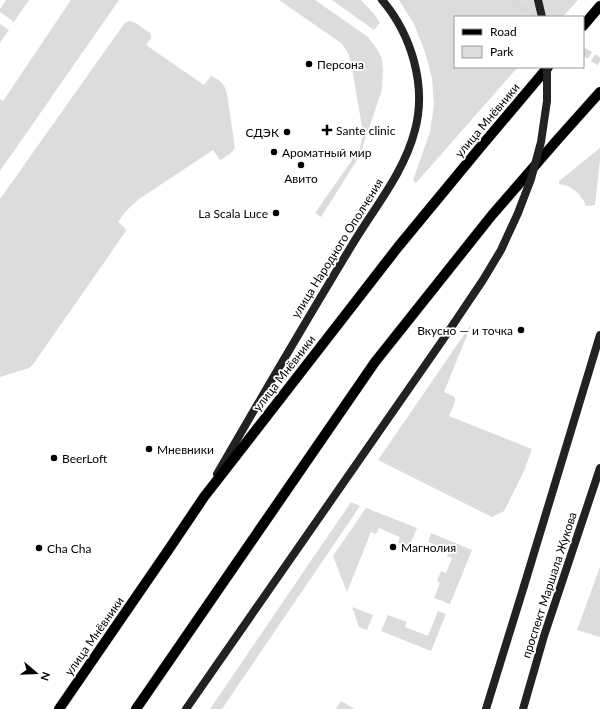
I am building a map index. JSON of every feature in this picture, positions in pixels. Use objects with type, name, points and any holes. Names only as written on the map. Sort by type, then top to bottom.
[{"type":"main road","name":"улица Народного Ополчения","points":[[204,497],[269,383],[359,233],[395,178],[407,154],[416,129],[419,105],[418,80],[413,56],[390,9],[382,0]]},
{"type":"main road","points":[[538,0],[542,16]]},
{"type":"main road","points":[[584,25],[600,6]]},
{"type":"main road","name":"улица Мнёвники","points":[[59,709],[204,497],[384,265],[547,68]]},
{"type":"main road","points":[[186,709],[442,341],[483,280],[501,250],[518,213],[531,179],[541,142],[547,101],[548,68]]},
{"type":"main road","points":[[136,709],[374,362],[492,215],[600,92]]},
{"type":"main road","name":"проспект Маршала Жукова","points":[[486,709],[600,335]]},
{"type":"main road","name":"проспект Маршала Жукова","points":[[523,709],[544,636],[600,468]]},
{"type":"green space","points":[[6,0],[29,0],[14,22],[0,12],[0,9]]},
{"type":"green space","points":[[71,0],[119,0],[0,171],[0,99],[3,101]]},
{"type":"green space","points":[[279,0],[315,0],[368,37],[382,59],[382,90],[359,157],[321,217],[315,213],[359,150],[362,142],[362,127],[351,62],[341,43]]},
{"type":"green space","points":[[332,0],[361,0],[375,15],[380,23],[374,30]]},
{"type":"green space","points":[[399,0],[578,0],[564,16],[454,16],[454,68],[517,68],[416,183],[413,180],[430,132],[434,105],[432,78],[425,52],[414,24]]},
{"type":"green space","points":[[128,21],[134,22],[150,33],[151,38],[146,45],[204,85],[211,76],[222,83],[227,94],[235,148],[230,154],[220,160],[213,150],[139,199],[126,211],[118,222],[125,228],[126,231],[34,363],[29,368],[0,377],[0,199],[124,24]]},
{"type":"green space","points":[[0,24],[9,30],[0,43]]},
{"type":"green space","points":[[600,148],[595,205],[586,206],[576,191],[568,186],[559,184],[559,181]]},
{"type":"green space","points":[[472,323],[444,392],[455,398],[455,402],[449,416],[532,449],[524,471],[504,511],[492,517],[378,460]]},
{"type":"green space","points":[[351,502],[360,506],[222,709],[210,709]]},
{"type":"green space","points":[[366,508],[417,528],[409,547],[398,543],[400,537],[379,528],[376,534],[371,532],[347,592],[333,556]]},
{"type":"green space","points":[[431,533],[472,550],[450,604],[434,598],[440,583],[437,581],[441,571],[446,573],[452,558],[447,556],[449,550],[428,542]]},
{"type":"green space","points":[[600,567],[600,637],[577,630]]},
{"type":"green space","points":[[352,607],[373,615],[367,630],[359,627]]},
{"type":"green space","points":[[438,611],[446,614],[431,651],[381,631],[388,615],[407,622],[405,627],[428,636]]},
{"type":"green space","points":[[341,701],[355,709],[336,709]]},
{"type":"tunnel","points":[[511,0],[534,16]]},
{"type":"tunnel","points":[[584,52],[600,62]]},
{"type":"place","name":"Персона","points":[[309,64]]},
{"type":"place","name":"Sante clinic","points":[[327,130]]},
{"type":"place","name":"СДЭК","points":[[287,132]]},
{"type":"place","name":"Ароматный мир","points":[[274,152]]},
{"type":"place","name":"Авито","points":[[301,165]]},
{"type":"place","name":"La Scala Luce","points":[[276,213]]},
{"type":"place","name":"Вкусно — и точка","points":[[521,330]]},
{"type":"place","name":"Мневники","points":[[149,449]]},
{"type":"place","name":"BeerLoft","points":[[54,458]]},
{"type":"place","name":"Магнолия","points":[[393,547]]},
{"type":"place","name":"Cha Cha","points":[[39,548]]}]
